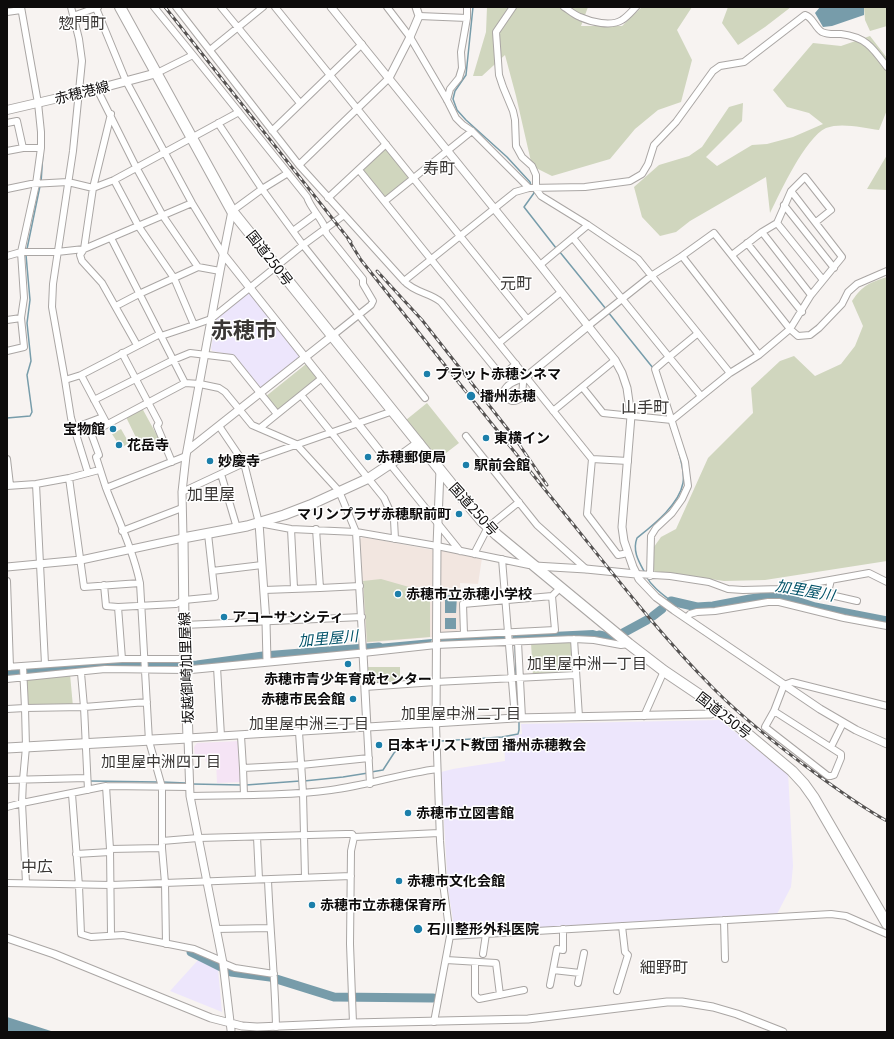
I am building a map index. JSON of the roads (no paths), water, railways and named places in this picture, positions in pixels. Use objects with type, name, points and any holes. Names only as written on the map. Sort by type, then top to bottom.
[{"type":"highway","name":"国道250号","points":[[120,7],[232,211],[475,513],[488,527],[603,623],[664,671],[719,709],[792,771],[804,784],[887,924]]},
{"type":"main road","name":"赤穂港線","points":[[7,110],[157,73]]},
{"type":"main road","points":[[183,538],[259,523],[310,505],[369,478],[418,443]]},
{"type":"main road","name":"坂越御崎加里屋線","points":[[7,748],[188,738],[183,538]]},
{"type":"street","points":[[71,7],[79,39],[82,61],[68,182],[57,252],[52,307],[71,418],[88,473]]},
{"type":"street","points":[[73,16],[97,7],[126,81],[163,152],[223,254],[460,551]]},
{"type":"street","points":[[106,488],[172,462],[187,453],[359,315],[371,305],[372,301],[363,284],[363,279],[326,233],[326,227],[309,205],[307,197],[154,7]]},
{"type":"street","points":[[176,7],[299,165],[404,281],[414,290],[434,297],[441,302],[499,373],[504,375],[516,364]]},
{"type":"street","points":[[221,7],[300,102]]},
{"type":"street","points":[[210,50],[263,7]]},
{"type":"street","points":[[275,7],[527,319]]},
{"type":"street","points":[[331,7],[540,265],[615,360],[622,373],[627,388],[631,416],[622,527],[628,554],[636,574],[656,597],[784,685],[844,723],[887,744]]},
{"type":"street","points":[[387,7],[410,37],[456,118],[472,131],[532,189],[638,259],[730,373]]},
{"type":"street","points":[[299,165],[389,78],[419,16],[416,7]]},
{"type":"street","points":[[447,100],[450,89],[459,78],[462,68],[461,52],[467,18],[467,7]]},
{"type":"street","points":[[513,7],[496,32],[499,75],[515,120],[516,146],[522,157],[532,166],[536,175],[532,189]]},
{"type":"street","points":[[564,7],[578,17],[610,23],[623,20],[636,7]]},
{"type":"street","points":[[7,12],[21,8],[38,103],[41,132],[41,148],[36,184],[21,252],[24,298],[21,318],[24,347],[7,351]]},
{"type":"street","points":[[404,281],[515,192],[532,189],[617,184],[642,174],[648,164],[654,145],[676,122],[713,71],[720,66],[744,62],[805,15],[809,16],[822,32],[856,37],[863,40],[887,67]]},
{"type":"street","points":[[419,16],[467,18]]},
{"type":"street","points":[[272,131],[300,102],[362,44]]},
{"type":"street","points":[[157,73],[192,55]]},
{"type":"street","points":[[97,89],[111,114],[136,167],[163,216],[198,267]]},
{"type":"street","points":[[7,189],[31,184],[68,182],[93,188],[114,180],[239,112]]},
{"type":"street","points":[[111,114],[93,188],[84,249],[80,255],[82,261],[102,283],[137,345]]},
{"type":"street","points":[[7,123],[17,121],[23,148]]},
{"type":"street","points":[[218,123],[262,189],[303,245],[425,398]]},
{"type":"street","points":[[385,201],[472,131]]},
{"type":"street","points":[[328,198],[386,144]]},
{"type":"street","points":[[7,151],[23,148],[41,148]]},
{"type":"street","points":[[359,170],[592,459],[587,514],[618,555],[628,554]]},
{"type":"street","points":[[7,567],[81,560],[183,538],[182,492],[187,453],[232,211],[262,189],[288,173]]},
{"type":"street","points":[[732,255],[762,232],[777,224],[791,191],[805,177],[831,210],[816,222]]},
{"type":"street","points":[[114,180],[139,227],[174,278],[194,325]]},
{"type":"street","points":[[583,388],[603,413],[672,420],[730,373],[759,355],[790,329],[802,312],[811,295],[842,257],[791,191]]},
{"type":"street","points":[[7,256],[21,252],[57,252],[84,249],[139,227],[192,203]]},
{"type":"street","points":[[784,205],[834,268]]},
{"type":"street","points":[[294,231],[316,214]]},
{"type":"street","points":[[65,380],[81,375],[137,345],[160,335],[211,319],[326,227],[344,215]]},
{"type":"street","points":[[777,224],[823,280]]},
{"type":"street","points":[[540,265],[588,225]]},
{"type":"street","points":[[762,232],[811,295]]},
{"type":"street","points":[[526,377],[651,276],[714,233],[790,329],[798,336],[810,335],[834,314],[842,304],[848,292],[857,284],[887,271]]},
{"type":"street","points":[[111,238],[185,383]]},
{"type":"street","points":[[574,238],[701,396]]},
{"type":"street","points":[[747,243],[802,312]]},
{"type":"street","points":[[682,256],[759,355]]},
{"type":"street","points":[[116,306],[198,267],[220,271]]},
{"type":"street","points":[[498,343],[561,292]]},
{"type":"street","points":[[7,320],[21,318]]},
{"type":"street","points":[[650,576],[651,536],[656,528],[672,513],[682,499],[688,486],[685,462],[655,369],[697,334]]},
{"type":"street","points":[[122,353],[159,423],[157,426],[172,462]]},
{"type":"street","points":[[94,400],[190,353],[206,354],[232,358],[277,414]]},
{"type":"street","points":[[553,411],[583,388],[615,360]]},
{"type":"street","points":[[81,375],[107,424]]},
{"type":"street","points":[[260,428],[322,378]]},
{"type":"street","points":[[166,944],[166,883],[162,844],[162,787],[149,741],[140,583],[130,550],[99,470],[96,457],[99,455],[91,433],[185,383],[219,388],[225,392],[252,425],[296,444],[339,491],[356,532],[362,617],[370,784]]},
{"type":"street","points":[[301,395],[384,498],[394,520],[395,539]]},
{"type":"street","points":[[182,492],[244,463],[393,411]]},
{"type":"street","points":[[74,428],[103,417]]},
{"type":"street","points":[[219,426],[244,463],[259,523],[266,622],[267,661]]},
{"type":"street","points":[[466,436],[537,525],[586,569]]},
{"type":"street","points":[[7,459],[8,486],[36,484],[69,478],[99,470]]},
{"type":"street","points":[[592,459],[628,461]]},
{"type":"street","points":[[434,1022],[450,936],[443,883],[439,833],[435,682],[437,546],[440,470]]},
{"type":"street","points":[[221,474],[236,528]]},
{"type":"street","points":[[69,478],[84,587],[140,583]]},
{"type":"street","points":[[36,484],[45,664]]},
{"type":"street","points":[[474,554],[488,527],[519,502]]},
{"type":"street","points":[[122,531],[182,508]]},
{"type":"street","points":[[284,515],[288,528],[294,588]]},
{"type":"street","points":[[259,523],[288,528],[356,532],[437,546],[534,566],[586,569],[650,576],[670,576],[709,582],[728,589],[780,589],[869,573],[887,582]]},
{"type":"street","points":[[316,529],[320,588]]},
{"type":"street","points":[[104,585],[106,606],[118,607],[176,604],[184,600],[215,597],[208,534]]},
{"type":"street","points":[[502,559],[506,600],[519,678],[519,718]]},
{"type":"street","points":[[212,571],[262,565]]},
{"type":"street","points":[[831,580],[828,592],[835,596],[858,601]]},
{"type":"street","points":[[7,581],[9,667],[122,659],[186,659]]},
{"type":"street","points":[[264,590],[360,586]]},
{"type":"street","points":[[464,634],[463,604],[552,596],[560,588]]},
{"type":"street","points":[[436,641],[464,634],[512,639],[555,630],[552,596]]},
{"type":"street","points":[[686,618],[690,614],[697,612],[715,611],[768,602],[779,602],[844,618],[887,626]]},
{"type":"street","points":[[118,607],[122,659]]},
{"type":"street","points":[[184,625],[362,617]]},
{"type":"street","points":[[512,639],[512,678],[519,718]]},
{"type":"street","points":[[574,639],[579,717]]},
{"type":"street","points":[[7,679],[81,673],[105,669],[186,670],[436,641],[574,639],[594,640],[621,645],[627,642]]},
{"type":"street","points":[[23,667],[26,747],[22,780],[22,803],[26,883]]},
{"type":"street","points":[[217,667],[221,736]]},
{"type":"street","points":[[644,716],[664,671]]},
{"type":"street","points":[[81,673],[88,790]]},
{"type":"street","points":[[365,687],[576,675]]},
{"type":"street","points":[[774,710],[840,753],[841,757],[834,775],[831,776],[828,776],[765,727],[784,685],[792,682],[887,706]]},
{"type":"street","points":[[7,710],[25,708],[84,707],[147,702]]},
{"type":"street","points":[[231,1029],[223,965],[190,796],[188,738],[241,736],[519,718],[711,714],[719,709]]},
{"type":"street","points":[[831,747],[844,723]]},
{"type":"street","points":[[299,732],[306,877]]},
{"type":"street","points":[[241,736],[244,795]]},
{"type":"street","points":[[243,768],[301,766],[369,758]]},
{"type":"street","points":[[190,796],[303,793],[332,790],[370,784],[416,772],[437,769]]},
{"type":"street","points":[[7,780],[88,778]]},
{"type":"street","points":[[7,807],[106,786],[190,787]]},
{"type":"street","points":[[106,786],[110,850],[111,935]]},
{"type":"street","points":[[72,794],[81,934],[91,937],[123,935],[194,949],[223,965],[274,974]]},
{"type":"street","points":[[76,854],[162,844],[198,838],[346,834],[352,834],[354,837],[439,833]]},
{"type":"street","points":[[257,837],[259,879]]},
{"type":"street","points":[[353,1023],[350,944],[351,851],[354,837]]},
{"type":"street","points":[[7,883],[111,885],[351,876]]},
{"type":"street","points":[[268,880],[276,1027]]},
{"type":"street","points":[[450,936],[838,915],[846,916],[887,934]]},
{"type":"street","points":[[724,920],[725,958]]},
{"type":"street","points":[[617,991],[628,955],[625,952],[622,926]]},
{"type":"street","points":[[216,929],[270,928]]},
{"type":"street","points":[[550,984],[556,949],[563,950],[563,929]]},
{"type":"street","points":[[483,954],[486,934]]},
{"type":"street","points":[[7,938],[54,954],[211,1018],[231,1029],[353,1023],[528,1019],[643,1004],[682,1002],[713,1007],[738,1014],[783,1032]]},
{"type":"street","points":[[578,983],[584,953]]},
{"type":"street","points":[[446,960],[496,963],[500,995]]},
{"type":"street","points":[[475,962],[475,997],[478,999],[524,990]]},
{"type":"street","points":[[553,970],[580,973]]},
{"type":"water","points":[[820,7],[864,7],[864,15],[832,26],[823,27],[815,13]]},
{"type":"water","points":[[445,595],[457,596],[456,613],[445,613]]},
{"type":"water","points":[[445,618],[456,618],[456,629],[445,629]]},
{"type":"water","points":[[593,630],[607,634],[615,640],[590,636],[513,639],[512,634]]},
{"type":"water","points":[[507,634],[507,640],[441,642],[441,637]]},
{"type":"water","points":[[432,639],[431,643],[368,650],[367,648],[367,645]]},
{"type":"water","points":[[7,1017],[51,1031],[53,1032],[7,1032]]},
{"type":"waterway","points":[[473,7],[466,75],[455,91],[453,99],[457,110],[507,157],[530,182],[531,186]]},
{"type":"waterway","points":[[44,133],[44,145]]},
{"type":"waterway","points":[[41,183],[43,152]]},
{"type":"waterway","points":[[27,249],[40,186]]},
{"type":"waterway","points":[[533,189],[534,193],[524,207],[556,248]]},
{"type":"waterway","points":[[559,251],[606,309]]},
{"type":"waterway","points":[[7,418],[30,416],[32,412],[27,375],[31,361],[27,323],[30,300],[26,255]]},
{"type":"waterway","points":[[608,312],[653,368]]},
{"type":"waterway","points":[[645,573],[636,552],[635,547],[637,538],[658,521],[671,507],[681,491],[683,474],[677,446]]},
{"type":"waterway","points":[[646,576],[654,587],[671,601]]},
{"type":"waterway","name":"加里屋川","points":[[670,602],[697,607],[713,606],[772,596],[790,599],[815,607],[887,621]]},
{"type":"waterway","name":"加里屋川","points":[[653,616],[662,609]]},
{"type":"waterway","name":"加里屋川","points":[[599,635],[608,637],[623,633],[647,620]]},
{"type":"waterway","points":[[515,643],[516,677]]},
{"type":"waterway","name":"加里屋川","points":[[7,673],[98,666],[197,665],[263,656],[379,647]]},
{"type":"waterway","points":[[516,680],[518,715]]},
{"type":"waterway","points":[[441,741],[502,737],[518,734],[519,720]]},
{"type":"waterway","points":[[371,772],[383,770],[394,753],[403,743],[432,742]]},
{"type":"waterway","points":[[304,781],[368,773]]},
{"type":"waterway","points":[[36,782],[74,781]]},
{"type":"waterway","points":[[90,781],[158,782]]},
{"type":"waterway","points":[[246,785],[300,781]]},
{"type":"waterway","points":[[162,782],[186,783]]},
{"type":"waterway","points":[[192,784],[242,785]]},
{"type":"waterway","points":[[191,952],[231,972],[270,977],[334,997],[433,998]]},
{"type":"railway","points":[[165,7],[351,242]]},
{"type":"railway","points":[[348,239],[361,260],[519,458],[641,608],[695,670],[739,712],[778,745],[844,794],[887,821]]},
{"type":"railway","points":[[377,271],[422,320],[514,437],[547,485]]},
{"type":"place","name":"プラット赤穂シネマ","points":[[427,374]]},
{"type":"place","name":"播州赤穂","points":[[471,396]]},
{"type":"place","name":"宝物館","points":[[113,429]]},
{"type":"place","name":"東横イン","points":[[486,438]]},
{"type":"place","name":"花岳寺","points":[[119,445]]},
{"type":"place","name":"赤穂郵便局","points":[[368,457]]},
{"type":"place","name":"妙慶寺","points":[[210,461]]},
{"type":"place","name":"駅前会館","points":[[466,465]]},
{"type":"place","name":"マリンプラザ赤穂駅前町","points":[[459,514]]},
{"type":"place","name":"赤穂市立赤穂小学校","points":[[398,594]]},
{"type":"place","name":"アコーサンシティ","points":[[224,617]]},
{"type":"place","name":"赤穂市青少年育成センター","points":[[348,664]]},
{"type":"place","name":"赤穂市民会館","points":[[353,699]]},
{"type":"place","name":"日本キリスト教団 播州赤穂教会","points":[[379,745]]},
{"type":"place","name":"赤穂市立図書館","points":[[408,813]]},
{"type":"place","name":"赤穂市文化会館","points":[[399,881]]},
{"type":"place","name":"赤穂市立赤穂保育所","points":[[312,905]]},
{"type":"place","name":"石川整形外科医院","points":[[418,929]]},
{"type":"district","name":"惣門町","points":[[82,23]]},
{"type":"district","name":"寿町","points":[[439,168]]},
{"type":"district","name":"元町","points":[[516,283]]},
{"type":"district","name":"赤穂市","points":[[244,330]]},
{"type":"district","name":"山手町","points":[[645,407]]},
{"type":"district","name":"加里屋","points":[[211,494]]},
{"type":"district","name":"加里屋中洲一丁目","points":[[587,663]]},
{"type":"district","name":"加里屋中洲二丁目","points":[[461,713]]},
{"type":"district","name":"加里屋中洲三丁目","points":[[309,723]]},
{"type":"district","name":"加里屋中洲四丁目","points":[[161,761]]},
{"type":"district","name":"中広","points":[[37,866]]},
{"type":"district","name":"細野町","points":[[664,967]]}]
